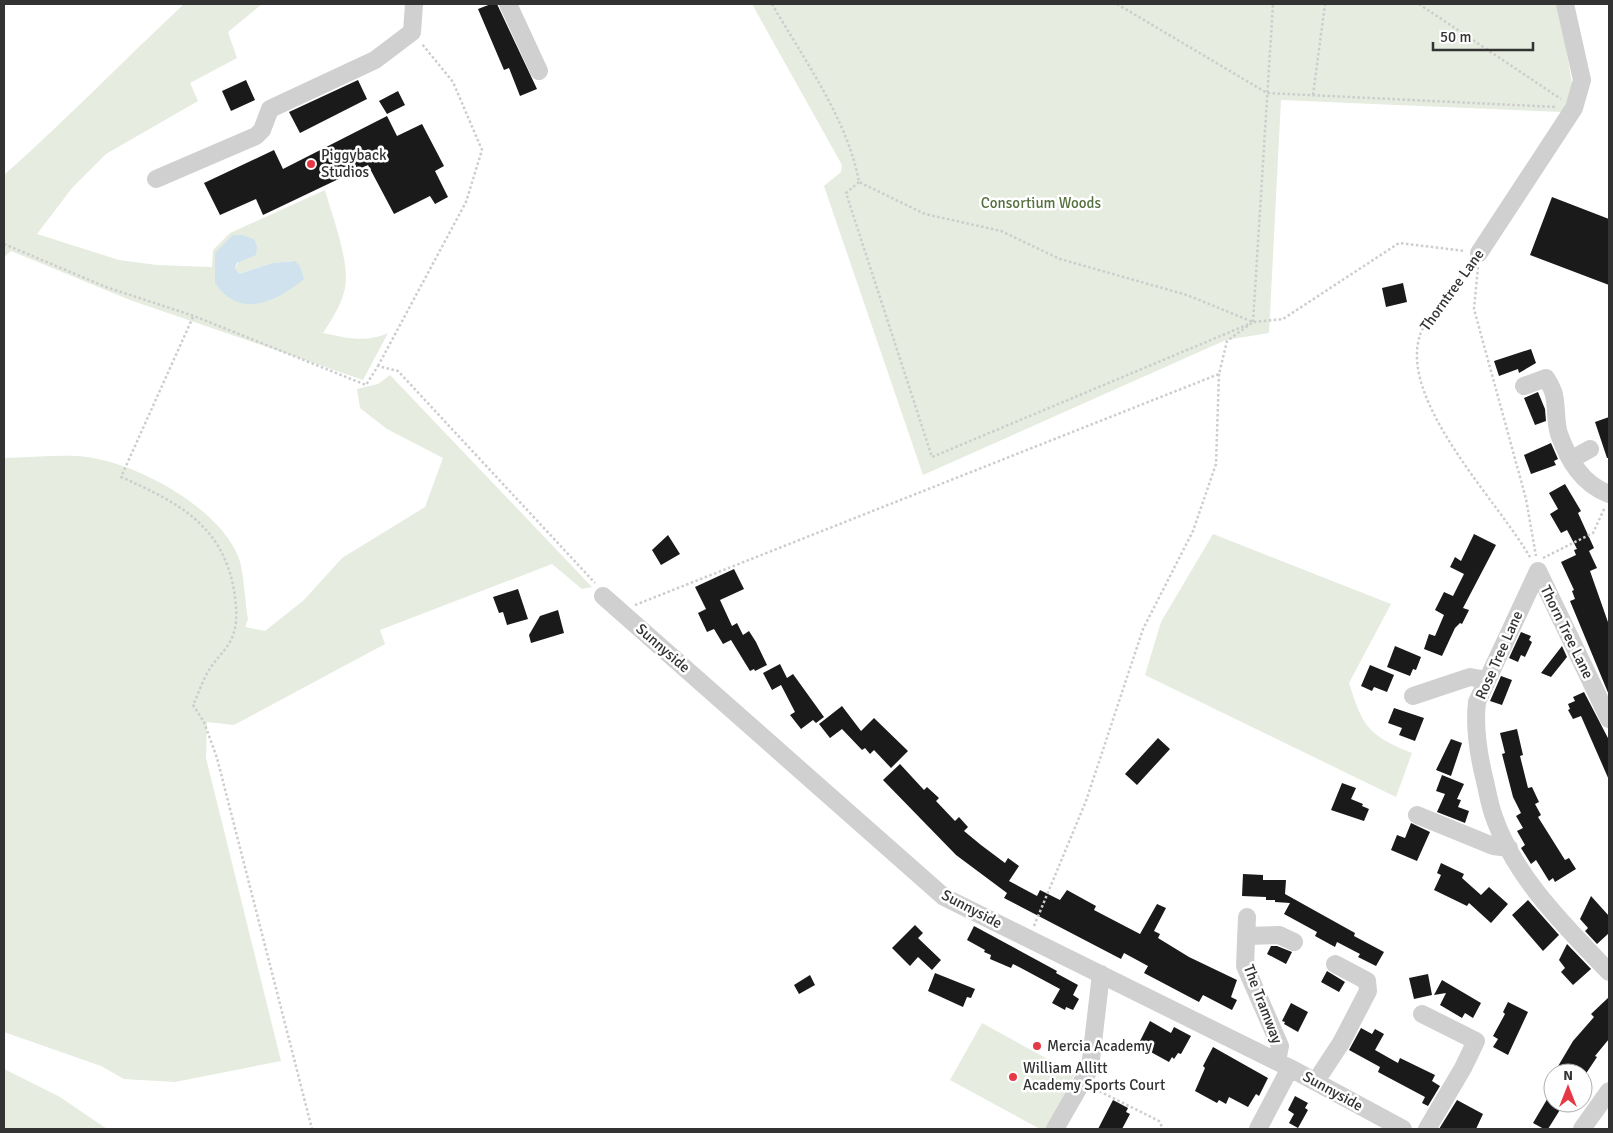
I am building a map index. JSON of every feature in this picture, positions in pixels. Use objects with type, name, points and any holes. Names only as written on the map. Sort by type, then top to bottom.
[{"type":"street","points":[[156,179],[256,136],[262,130],[270,109],[375,60],[412,32],[414,4]]},
{"type":"street","points":[[508,4],[539,71]]},
{"type":"street","name":"Thorntree Lane","points":[[1479,253],[1574,108],[1582,80],[1565,4]]},
{"type":"street","points":[[1524,386],[1546,378],[1554,396],[1559,434],[1582,478],[1608,499]]},
{"type":"street","points":[[1572,459],[1590,449]]},
{"type":"street","name":"Rose Tree Lane","points":[[1538,571],[1477,702],[1475,724],[1481,764],[1493,814],[1509,848],[1550,910],[1609,972]]},
{"type":"street","name":"Thorn Tree Lane","points":[[1538,571],[1609,719]]},
{"type":"street","name":"Sunnyside","points":[[602,592],[620,611],[944,897],[1316,1081],[1396,1128]]},
{"type":"street","points":[[1414,696],[1470,677],[1487,680]]},
{"type":"street","points":[[1417,815],[1493,846],[1509,848]]},
{"type":"street","name":"The Tramway","points":[[1247,917],[1245,966],[1280,1046],[1284,1065]]},
{"type":"street","points":[[1246,936],[1279,934],[1294,942]]},
{"type":"street","points":[[1316,1081],[1341,1043],[1368,991],[1367,981],[1335,964]]},
{"type":"street","points":[[1056,1129],[1090,1068],[1100,974]]},
{"type":"street","points":[[1422,1014],[1476,1041],[1427,1129]]},
{"type":"street","points":[[1258,1129],[1284,1065]]},
{"type":"street","points":[[1582,1129],[1609,1091]]},
{"type":"path","points":[[772,4],[833,112],[855,162],[859,182]]},
{"type":"path","points":[[1117,4],[1267,93],[1574,108]]},
{"type":"path","points":[[1029,938],[1086,801],[1143,630],[1193,531],[1216,464],[1219,374],[1227,341],[1252,322],[1273,4]]},
{"type":"path","points":[[1314,95],[1325,4]]},
{"type":"path","points":[[1419,4],[1574,108]]},
{"type":"path","points":[[4,244],[106,287],[194,316],[366,385],[466,202],[482,150],[453,82],[412,32]]},
{"type":"path","points":[[859,182],[925,214],[1001,231],[1060,259],[1187,295],[1252,322]]},
{"type":"path","points":[[859,182],[846,192],[932,457],[1252,322],[1283,318],[1400,243],[1479,253],[1474,309],[1526,499],[1538,571]]},
{"type":"path","name":"Thorntree Lane","points":[[1479,253],[1468,270],[1454,283],[1420,335],[1417,362],[1423,390],[1444,436],[1518,536],[1538,571]]},
{"type":"path","points":[[194,316],[121,478],[166,498],[197,520],[223,553],[232,580],[236,602],[235,631],[228,646],[210,668],[193,705],[204,722],[216,758],[312,1129]]},
{"type":"path","points":[[378,366],[398,371],[602,592]]},
{"type":"path","points":[[620,611],[1219,374]]},
{"type":"path","points":[[1538,571],[1542,560],[1548,554],[1593,533],[1608,499]]},
{"type":"path","points":[[1082,1082],[1158,1120],[1163,1129]]},
{"type":"green space","points":[[184,4],[262,4],[228,32],[237,58],[190,83],[198,101],[106,154],[72,188],[37,234],[119,260],[157,265],[212,267],[213,250],[230,233],[325,190],[343,252],[346,277],[342,300],[323,333],[364,339],[388,333],[363,380],[130,300],[11,251],[4,257],[4,175]],"holes":[[[254,239],[235,268],[239,274],[272,263],[295,261],[215,283]]]},
{"type":"green space","name":"Consortium Woods","points":[[752,4],[1559,4],[1573,90],[1562,112],[1281,100],[1269,333],[1226,340],[923,475],[824,186],[841,172],[842,165]]},
{"type":"green space","points":[[390,375],[592,587],[582,589],[552,564],[380,630],[385,644],[234,725],[207,722],[206,758],[281,1061],[175,1082],[124,1079],[101,1066],[4,1032],[4,458],[76,456],[97,459],[121,465],[145,475],[191,502],[211,519],[227,537],[238,556],[248,619],[245,627],[265,631],[304,600],[342,558],[425,507],[443,458],[387,429],[360,408],[357,389],[378,384]]},
{"type":"green space","points":[[1213,534],[1391,604],[1349,683],[1363,720],[1369,728],[1386,741],[1412,753],[1396,797],[1145,675],[1161,622]]},
{"type":"green space","name":"William Allitt Academy Sports Court","points":[[982,1023],[1075,1074],[1047,1129],[1040,1129],[950,1080]]},
{"type":"green space","points":[[4,1069],[60,1097],[107,1129],[4,1129]]},
{"type":"water","points":[[233,235],[242,235],[254,239],[257,247],[256,255],[237,263],[235,268],[239,274],[272,263],[295,261],[300,266],[304,279],[282,295],[258,304],[236,301],[225,294],[215,283],[215,253]]},
{"type":"building","points":[[491,4],[497,4],[537,89],[520,96],[509,68],[504,70],[478,9]]},
{"type":"building","points":[[246,80],[255,100],[231,111],[222,91]]},
{"type":"building","points":[[358,80],[367,99],[300,133],[289,112]]},
{"type":"building","points":[[398,91],[405,105],[387,114],[379,101]]},
{"type":"building","points":[[387,116],[397,136],[422,124],[444,166],[435,171],[448,197],[435,204],[430,196],[394,214],[368,165],[263,215],[256,199],[220,215],[204,183],[274,150],[283,169]]},
{"type":"building","points":[[1552,197],[1609,219],[1609,285],[1530,255]]},
{"type":"building","points":[[1403,283],[1407,302],[1386,307],[1382,288]]},
{"type":"building","points":[[1531,349],[1536,363],[1519,373],[1518,369],[1499,376],[1494,361]]},
{"type":"building","points":[[1538,392],[1545,409],[1546,421],[1535,425],[1524,398]]},
{"type":"building","points":[[1609,417],[1609,458],[1607,458],[1595,422]]},
{"type":"building","points":[[1551,443],[1558,459],[1554,461],[1556,465],[1531,474],[1524,455]]},
{"type":"building","points":[[1565,484],[1581,511],[1578,513],[1594,548],[1589,551],[1597,568],[1590,571],[1609,625],[1609,695],[1570,601],[1575,599],[1572,591],[1574,590],[1561,562],[1576,555],[1574,550],[1577,549],[1567,530],[1561,533],[1550,514],[1558,509],[1549,493]]},
{"type":"building","points":[[1474,534],[1496,545],[1463,608],[1469,610],[1462,624],[1460,623],[1455,628],[1442,656],[1424,649],[1429,634],[1435,636],[1444,615],[1435,610],[1444,592],[1453,596],[1464,574],[1450,567],[1455,557],[1461,561]]},
{"type":"building","points":[[668,535],[680,554],[661,565],[652,550]]},
{"type":"building","points":[[734,569],[744,589],[720,600],[732,626],[737,623],[743,635],[749,631],[756,642],[767,665],[755,671],[754,669],[750,671],[731,640],[723,644],[714,629],[707,632],[698,613],[706,609],[695,587]]},
{"type":"building","points":[[518,589],[528,619],[507,625],[503,612],[499,613],[493,597]]},
{"type":"building","points":[[558,610],[564,633],[531,643],[529,635],[540,616]]},
{"type":"building","points":[[1521,632],[1531,636],[1529,640],[1532,642],[1525,657],[1521,655],[1518,662],[1509,658]]},
{"type":"building","points":[[1395,646],[1421,657],[1416,670],[1413,669],[1410,676],[1387,667]]},
{"type":"building","points":[[1562,646],[1567,657],[1551,677],[1541,673]]},
{"type":"building","points":[[780,664],[787,678],[793,674],[824,717],[816,723],[813,720],[801,729],[790,715],[795,712],[781,685],[772,690],[763,673]]},
{"type":"building","points":[[1370,665],[1394,675],[1387,692],[1374,687],[1372,691],[1361,686]]},
{"type":"building","points":[[1501,676],[1512,680],[1502,705],[1490,701]]},
{"type":"building","points":[[1584,692],[1609,740],[1609,780],[1581,716],[1573,719],[1568,710],[1570,709],[1568,704],[1575,701],[1573,697]]},
{"type":"building","points":[[842,706],[861,731],[874,718],[908,751],[891,768],[874,750],[870,754],[865,748],[862,750],[842,729],[830,738],[819,724]]},
{"type":"building","points":[[1394,708],[1424,718],[1415,741],[1399,735],[1402,728],[1388,723]]},
{"type":"building","points":[[1517,729],[1523,755],[1520,756],[1528,788],[1532,787],[1539,802],[1535,804],[1541,815],[1538,817],[1565,860],[1569,858],[1576,869],[1555,882],[1553,878],[1549,881],[1536,860],[1531,864],[1521,848],[1525,845],[1517,831],[1523,828],[1516,816],[1521,813],[1513,797],[1502,754],[1505,753],[1500,733]]},
{"type":"building","points":[[1158,738],[1170,749],[1137,785],[1125,774]]},
{"type":"building","points":[[1451,739],[1462,743],[1451,776],[1436,770]]},
{"type":"building","points":[[900,764],[924,790],[927,787],[939,798],[936,801],[955,821],[959,817],[968,827],[964,831],[1005,863],[1008,858],[1019,866],[1009,881],[1037,896],[1040,890],[1060,900],[1067,890],[1096,906],[1094,910],[1140,934],[1157,904],[1166,908],[1154,931],[1160,934],[1158,938],[1189,957],[1237,980],[1231,997],[1237,1000],[1232,1010],[1203,995],[1199,1002],[1144,973],[1148,966],[1124,953],[1121,959],[1004,898],[1007,893],[956,855],[883,780]]},
{"type":"building","points":[[1442,775],[1464,784],[1457,799],[1461,800],[1458,807],[1469,811],[1465,823],[1437,812],[1445,794],[1436,791]]},
{"type":"building","points":[[1342,783],[1356,788],[1351,799],[1369,809],[1364,821],[1331,810]]},
{"type":"building","points":[[1411,823],[1430,832],[1417,861],[1391,850],[1397,835],[1405,838]]},
{"type":"building","points":[[1441,863],[1464,874],[1462,878],[1481,895],[1489,887],[1508,904],[1491,923],[1469,903],[1467,906],[1434,890],[1441,875],[1437,873]]},
{"type":"building","points":[[1243,874],[1263,875],[1263,880],[1286,880],[1285,894],[1355,933],[1354,936],[1384,952],[1376,966],[1358,957],[1360,954],[1337,942],[1335,947],[1315,936],[1317,932],[1284,914],[1290,903],[1266,900],[1266,897],[1242,896]]},
{"type":"building","points":[[1591,896],[1609,916],[1609,933],[1597,944],[1585,931],[1588,928],[1580,919]]},
{"type":"building","points":[[1528,900],[1559,935],[1543,951],[1512,915]]},
{"type":"building","points":[[915,925],[923,933],[918,938],[941,960],[932,970],[918,957],[910,966],[892,948]]},
{"type":"building","points":[[974,926],[1057,971],[1056,973],[1078,985],[1073,995],[1079,999],[1073,1010],[1066,1007],[1065,1010],[1052,1003],[1060,989],[1013,964],[1011,968],[990,959],[991,955],[984,952],[985,950],[967,940]]},
{"type":"building","points":[[1567,944],[1591,969],[1573,985],[1561,972],[1565,968],[1559,960]]},
{"type":"building","points":[[1271,946],[1277,946],[1292,952],[1286,964],[1267,954]]},
{"type":"building","points":[[1327,971],[1345,982],[1339,992],[1321,982]]},
{"type":"building","points":[[935,973],[975,989],[971,998],[967,997],[963,1007],[928,991]]},
{"type":"building","points":[[1428,974],[1432,995],[1414,999],[1409,978]]},
{"type":"building","points":[[810,975],[815,985],[799,994],[794,985]]},
{"type":"building","points":[[1442,980],[1481,1003],[1473,1018],[1465,1013],[1462,1018],[1440,1005],[1446,993],[1434,995]]},
{"type":"building","points":[[1609,997],[1609,1039],[1595,1056],[1597,1057],[1593,1063],[1560,1063],[1573,1041],[1594,1017],[1591,1014]]},
{"type":"building","points":[[1508,1002],[1528,1012],[1508,1055],[1493,1047],[1498,1039],[1493,1036],[1505,1014],[1503,1012]]},
{"type":"building","points":[[1291,1003],[1308,1012],[1298,1032],[1282,1021]]},
{"type":"building","points":[[1150,1021],[1171,1033],[1174,1027],[1191,1036],[1181,1054],[1178,1053],[1174,1059],[1172,1057],[1169,1062],[1138,1045]]},
{"type":"building","points":[[1361,1028],[1372,1034],[1375,1029],[1384,1034],[1375,1050],[1398,1063],[1400,1058],[1435,1075],[1432,1081],[1440,1086],[1428,1106],[1422,1103],[1425,1097],[1378,1072],[1380,1067],[1349,1050]]},
{"type":"building","points":[[1213,1047],[1268,1078],[1259,1096],[1256,1094],[1248,1107],[1229,1097],[1226,1104],[1219,1100],[1217,1103],[1195,1091],[1205,1068],[1203,1066]]},
{"type":"building","points":[[1295,1096],[1308,1103],[1305,1108],[1308,1110],[1298,1128],[1289,1123],[1294,1114],[1288,1110]]},
{"type":"building","points":[[1113,1100],[1128,1108],[1126,1112],[1130,1114],[1122,1129],[1098,1129]]},
{"type":"building","points":[[1457,1100],[1483,1114],[1476,1129],[1439,1129]]},
{"type":"building","points":[[1543,1106],[1543,1113],[1558,1113],[1548,1129],[1533,1123]]},
{"type":"place","name":"Piggyback Studios","points":[[311,164]]},
{"type":"place","name":"Mercia Academy","points":[[1037,1046]]},
{"type":"place","name":"William Allitt Academy Sports Court","points":[[1013,1077]]}]
